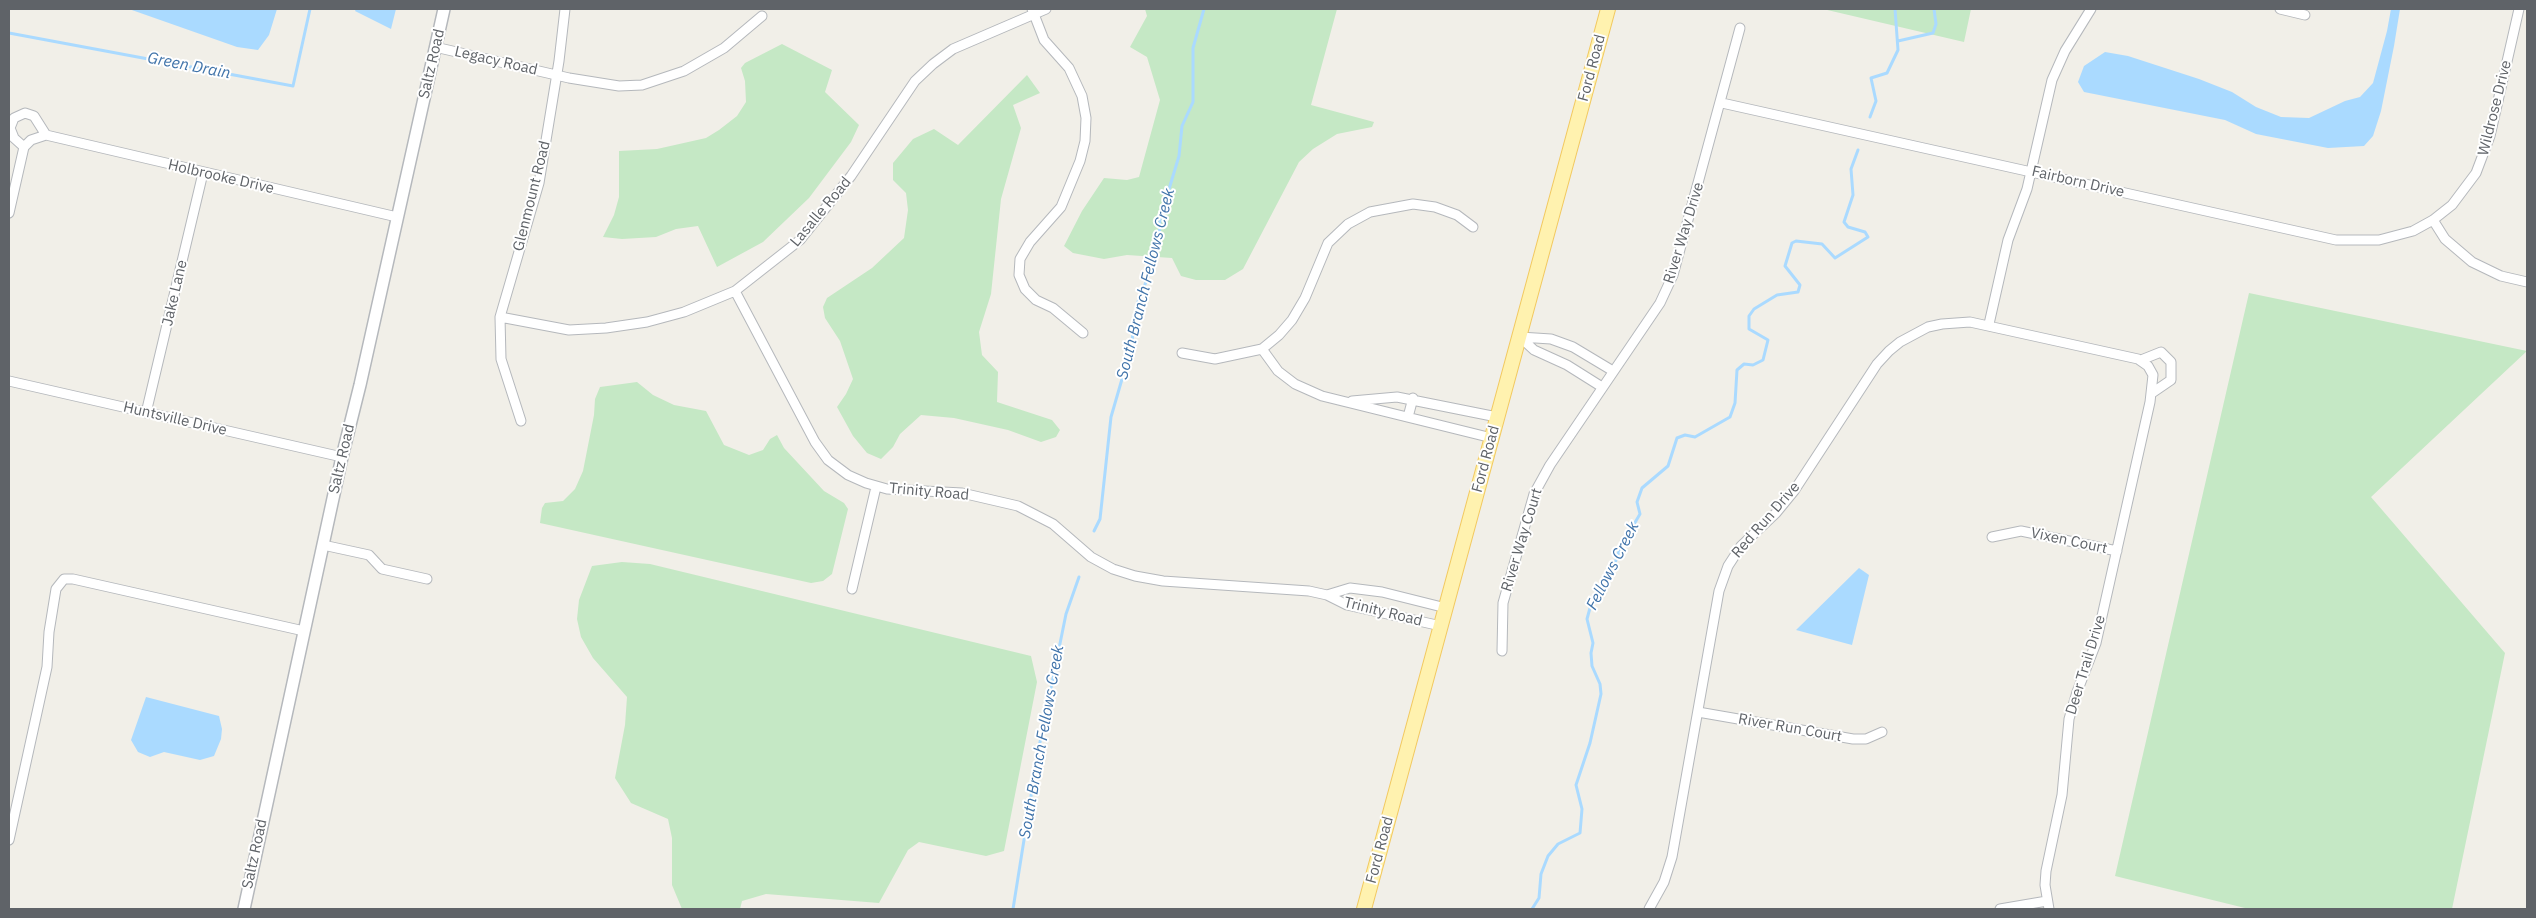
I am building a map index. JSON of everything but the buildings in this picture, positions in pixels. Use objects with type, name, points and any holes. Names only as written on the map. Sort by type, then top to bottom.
[{"type":"main road","name":"Ford Road","points":[[1364,909],[1608,9]]},
{"type":"street","name":"Saltz Road","points":[[244,909],[342,457],[360,385],[444,9]]},
{"type":"street","name":"Glenmount Road","points":[[520,421],[501,359],[500,317],[539,183],[557,74],[565,9]]},
{"type":"street","name":"Lasalle Road","points":[[500,317],[570,330],[606,328],[647,322],[684,312],[735,291],[800,240],[851,176],[915,81],[933,64],[953,49],[1033,12],[1046,9]]},
{"type":"street","points":[[1989,324],[2008,240],[2031,171],[2054,74],[2065,51],[2091,9]]},
{"type":"street","points":[[2280,9],[2305,15]]},
{"type":"street","name":"Wildrose Drive","points":[[2433,220],[2452,205],[2466,190],[2482,162],[2490,136],[2519,9]]},
{"type":"street","points":[[1033,12],[1044,40],[1069,68],[1082,96],[1086,118],[1085,141],[1080,161],[1061,207],[1030,242],[1020,259],[1019,275],[1025,289],[1036,300],[1053,308],[1083,333]]},
{"type":"street","name":"Legacy Road","points":[[435,47],[546,73],[619,86],[642,85],[684,71],[724,48],[762,16]]},
{"type":"street","name":"River Way Drive","points":[[1602,387],[1660,303],[1674,275],[1722,103],[1740,28]]},
{"type":"street","name":"Fairborn Drive","points":[[1722,103],[2336,240],[2368,242],[2390,238],[2413,231],[2433,220]]},
{"type":"street","points":[[9,214],[24,147],[31,140],[46,135],[34,116],[25,113],[14,118],[10,128],[14,138],[24,147]]},
{"type":"street","name":"Holbrooke Drive","points":[[46,135],[397,218]]},
{"type":"street","name":"Jake Lane","points":[[146,413],[204,173]]},
{"type":"street","points":[[1182,353],[1215,358],[1262,348],[1279,335],[1292,320],[1305,298],[1328,243],[1355,220],[1370,212],[1413,204],[1435,207],[1457,215],[1473,227]]},
{"type":"street","points":[[2433,220],[2445,239],[2472,262],[2501,276],[2527,282]]},
{"type":"street","name":"Trinity Road","points":[[735,291],[822,452],[848,475],[876,486],[962,493],[1018,506],[1053,524],[1091,557],[1113,569],[1135,576],[1163,581],[1309,591],[1327,595],[1347,605],[1441,626]]},
{"type":"street","name":"Red Run Drive","points":[[1649,909],[1664,882],[1672,857],[1719,591],[1728,566],[1741,546],[1776,513],[1794,491],[1877,364],[1900,342],[1928,327],[1956,322],[1989,324],[2145,363],[2161,352],[2171,362],[2171,380],[2152,393]]},
{"type":"street","points":[[1520,337],[1551,339],[1573,347],[1613,371]]},
{"type":"street","points":[[1520,337],[1534,350],[1567,365],[1602,387]]},
{"type":"street","points":[[1262,348],[1278,371],[1295,384],[1322,396],[1492,438]]},
{"type":"street","name":"Deer Trail Drive","points":[[2048,905],[2046,871],[2062,795],[2069,719],[2096,643],[2152,393],[2153,375],[2145,363]]},
{"type":"street","name":"Huntsville Drive","points":[[9,381],[342,457]]},
{"type":"street","name":"River Way Court","points":[[1502,651],[1503,603],[1534,494],[1543,475],[1602,387]]},
{"type":"street","points":[[1346,402],[1397,396],[1497,417]]},
{"type":"street","points":[[1408,417],[1413,398]]},
{"type":"street","points":[[852,589],[876,486]]},
{"type":"street","name":"Vixen Court","points":[[1992,537],[2021,531],[2117,551]]},
{"type":"street","points":[[323,545],[369,555],[382,569],[427,579]]},
{"type":"street","points":[[9,840],[49,657],[49,632],[56,589],[64,579],[73,579],[304,631]]},
{"type":"street","name":"Trinity Road","points":[[1327,595],[1350,588],[1382,592],[1446,608]]},
{"type":"street","name":"River Run Court","points":[[1698,712],[1852,739],[1866,740],[1882,732]]},
{"type":"street","points":[[2000,909],[2048,905]]},
{"type":"green space","points":[[1145,9],[1337,9],[1311,105],[1374,122],[1372,127],[1337,134],[1313,149],[1299,162],[1243,269],[1225,280],[1196,280],[1181,276],[1172,258],[1127,255],[1104,259],[1073,253],[1064,246],[1082,211],[1104,178],[1127,180],[1139,177],[1160,100],[1147,57],[1130,47],[1147,16]]},
{"type":"green space","points":[[1823,9],[1971,9],[1964,42]]},
{"type":"green space","points":[[782,44],[832,70],[825,92],[859,125],[851,142],[809,198],[763,242],[717,267],[698,226],[676,229],[656,237],[622,239],[603,237],[614,215],[619,197],[619,151],[657,149],[706,138],[719,130],[737,116],[746,102],[745,81],[741,68],[745,63]]},
{"type":"green space","points":[[1027,75],[1040,93],[1013,105],[1021,128],[1001,199],[991,294],[979,332],[982,355],[998,372],[997,402],[1052,420],[1060,430],[1056,437],[1041,442],[1008,430],[954,418],[921,415],[900,434],[893,447],[881,459],[867,453],[853,436],[837,407],[853,379],[840,341],[825,318],[823,307],[827,298],[872,268],[904,238],[908,210],[906,193],[893,180],[893,163],[913,139],[934,129],[958,145]]},
{"type":"green space","points":[[2249,293],[2527,351],[2371,497],[2505,653],[2452,909],[2249,909],[2115,876]]},
{"type":"green space","points":[[637,382],[653,395],[674,405],[706,411],[724,445],[749,455],[763,450],[770,439],[777,435],[784,448],[824,491],[844,503],[848,509],[832,574],[823,581],[811,583],[540,523],[542,508],[545,503],[563,501],[575,489],[583,471],[594,415],[595,399],[600,387]]},
{"type":"green space","points":[[622,562],[650,564],[1031,656],[1037,682],[1004,851],[986,856],[919,842],[908,850],[879,903],[766,894],[742,901],[740,909],[682,909],[672,885],[672,838],[668,819],[631,803],[615,778],[625,725],[627,697],[593,658],[581,637],[577,619],[579,600],[592,566]]},
{"type":"water","points":[[129,9],[277,9],[269,35],[258,50],[237,47]]},
{"type":"water","points":[[356,9],[396,9],[391,29],[355,11]]},
{"type":"water","points":[[2391,9],[2400,9],[2394,46],[2381,111],[2373,136],[2364,146],[2328,148],[2256,134],[2225,120],[2084,92],[2078,82],[2084,66],[2105,52],[2128,56],[2199,79],[2232,92],[2256,107],[2281,117],[2309,118],[2345,101],[2360,97],[2373,83]]},
{"type":"water","points":[[1859,568],[1869,575],[1852,645],[1796,630]]},
{"type":"water","points":[[146,697],[219,716],[222,729],[221,739],[214,756],[200,760],[164,752],[150,757],[138,752],[131,740]]},
{"type":"waterway","name":"Green Drain","points":[[9,33],[293,86],[310,9]]},
{"type":"waterway","name":"South Branch Fellows Creek","points":[[1094,531],[1100,519],[1111,417],[1131,348],[1137,304],[1148,277],[1152,250],[1159,241],[1160,219],[1179,156],[1182,126],[1193,102],[1193,48],[1204,9]]},
{"type":"waterway","name":"Fellows Creek","points":[[1870,117],[1876,101],[1871,78],[1887,73],[1898,50],[1895,9]]},
{"type":"waterway","points":[[1898,41],[1933,33],[1936,24],[1934,9]]},
{"type":"waterway","name":"Fellows Creek","points":[[1532,909],[1539,898],[1541,874],[1548,856],[1558,844],[1580,833],[1582,809],[1576,785],[1590,743],[1601,694],[1600,684],[1592,666],[1591,653],[1593,643],[1587,619],[1590,608],[1608,584],[1620,548],[1640,514],[1637,502],[1642,488],[1668,466],[1677,438],[1685,435],[1695,437],[1730,417],[1735,403],[1737,370],[1744,364],[1753,365],[1763,360],[1768,340],[1749,329],[1749,316],[1754,309],[1777,295],[1798,292],[1800,285],[1785,266],[1792,243],[1796,241],[1822,244],[1835,258],[1868,237],[1865,232],[1848,227],[1844,222],[1853,195],[1851,169],[1858,150]]},
{"type":"waterway","name":"South Branch Fellows Creek","points":[[1013,909],[1038,752],[1066,614],[1079,577]]}]
